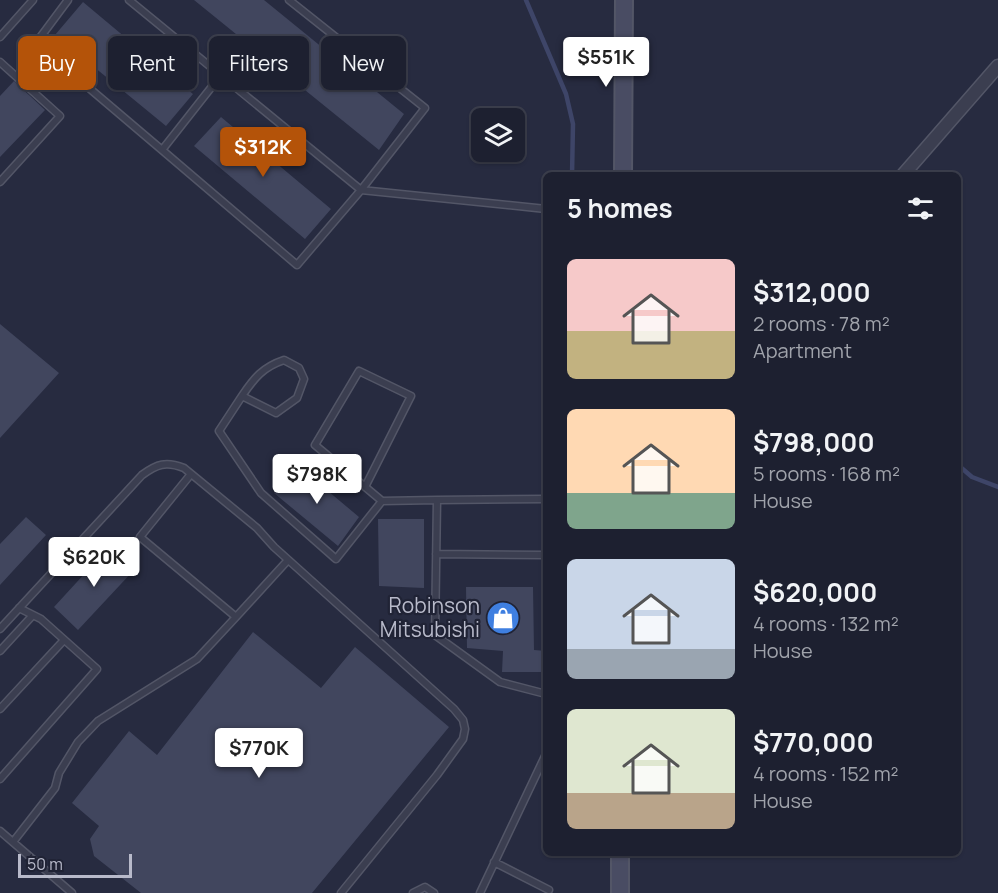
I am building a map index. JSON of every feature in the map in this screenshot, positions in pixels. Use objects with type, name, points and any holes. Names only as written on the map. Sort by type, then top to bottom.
[{"type":"main road","points":[[623,172],[624,0]]},
{"type":"main road","points":[[620,856],[620,893]]},
{"type":"street","points":[[905,172],[998,66]]},
{"type":"lane","points":[[0,37],[33,0]]},
{"type":"lane","points":[[68,0],[36,43],[297,265],[361,190],[425,108],[289,0]]},
{"type":"lane","points":[[129,0],[209,65]]},
{"type":"lane","points":[[0,62],[60,116],[0,182]]},
{"type":"lane","points":[[162,150],[209,90]]},
{"type":"lane","points":[[239,90],[361,190],[543,209]]},
{"type":"lane","points":[[242,396],[276,413],[297,398],[304,379],[299,368],[284,360],[270,365],[253,380],[242,396],[219,431],[261,493],[336,559],[382,501]]},
{"type":"lane","points":[[365,487],[411,396],[359,371],[315,445],[365,487],[382,501],[543,499]]},
{"type":"lane","points":[[0,628],[142,475],[152,468],[171,463],[184,468],[257,528],[288,560],[464,720],[463,739],[437,775],[341,893]]},
{"type":"lane","points":[[191,474],[140,537],[236,617]]},
{"type":"lane","points":[[437,500],[435,635],[500,682],[543,693]]},
{"type":"lane","points":[[436,554],[543,555]]},
{"type":"lane","points":[[13,842],[55,788],[59,773],[78,742],[98,720],[197,658],[288,560]]},
{"type":"lane","points":[[0,778],[96,669],[41,619],[19,608]]},
{"type":"lane","points":[[0,651],[33,615]]},
{"type":"lane","points":[[0,709],[64,640]]},
{"type":"lane","points":[[480,893],[543,760]]},
{"type":"lane","points":[[0,831],[72,893]]},
{"type":"lane","points":[[494,862],[549,890]]},
{"type":"lane","points":[[413,893],[425,887],[434,893]]},
{"type":"building","points":[[194,0],[264,0],[308,36],[238,36]]},
{"type":"building","points":[[83,2],[124,36],[108,36],[108,78],[96,69],[96,36],[55,35]]},
{"type":"building","points":[[309,37],[321,46],[321,90],[375,90],[404,114],[379,150],[305,90],[309,90]]},
{"type":"building","points":[[14,81],[18,85],[18,90],[24,90],[45,110],[0,157],[0,96]]},
{"type":"building","points":[[122,90],[188,90],[193,94],[166,126]]},
{"type":"building","points":[[221,117],[331,209],[305,239],[194,146]]},
{"type":"building","points":[[0,324],[59,373],[0,438]]},
{"type":"building","points":[[297,465],[359,517],[338,546],[274,493]]},
{"type":"building","points":[[26,517],[46,535],[0,585],[0,544]]},
{"type":"building","points":[[378,519],[424,519],[424,588],[379,586]]},
{"type":"building","points":[[109,547],[134,570],[78,630],[54,607]]},
{"type":"building","points":[[466,587],[533,587],[534,650],[543,651],[543,672],[502,672],[503,651],[467,648]]},
{"type":"building","points":[[253,632],[321,688],[355,647],[449,727],[312,893],[141,893],[94,856],[90,839],[99,826],[72,803],[129,731],[157,755]]},
{"type":"waterway","points":[[526,0],[566,94],[573,124],[572,172]]},
{"type":"waterway","points":[[961,468],[972,477],[998,487]]},
{"type":"place","name":"Robinson Mitsubishi","points":[[503,618]]}]
